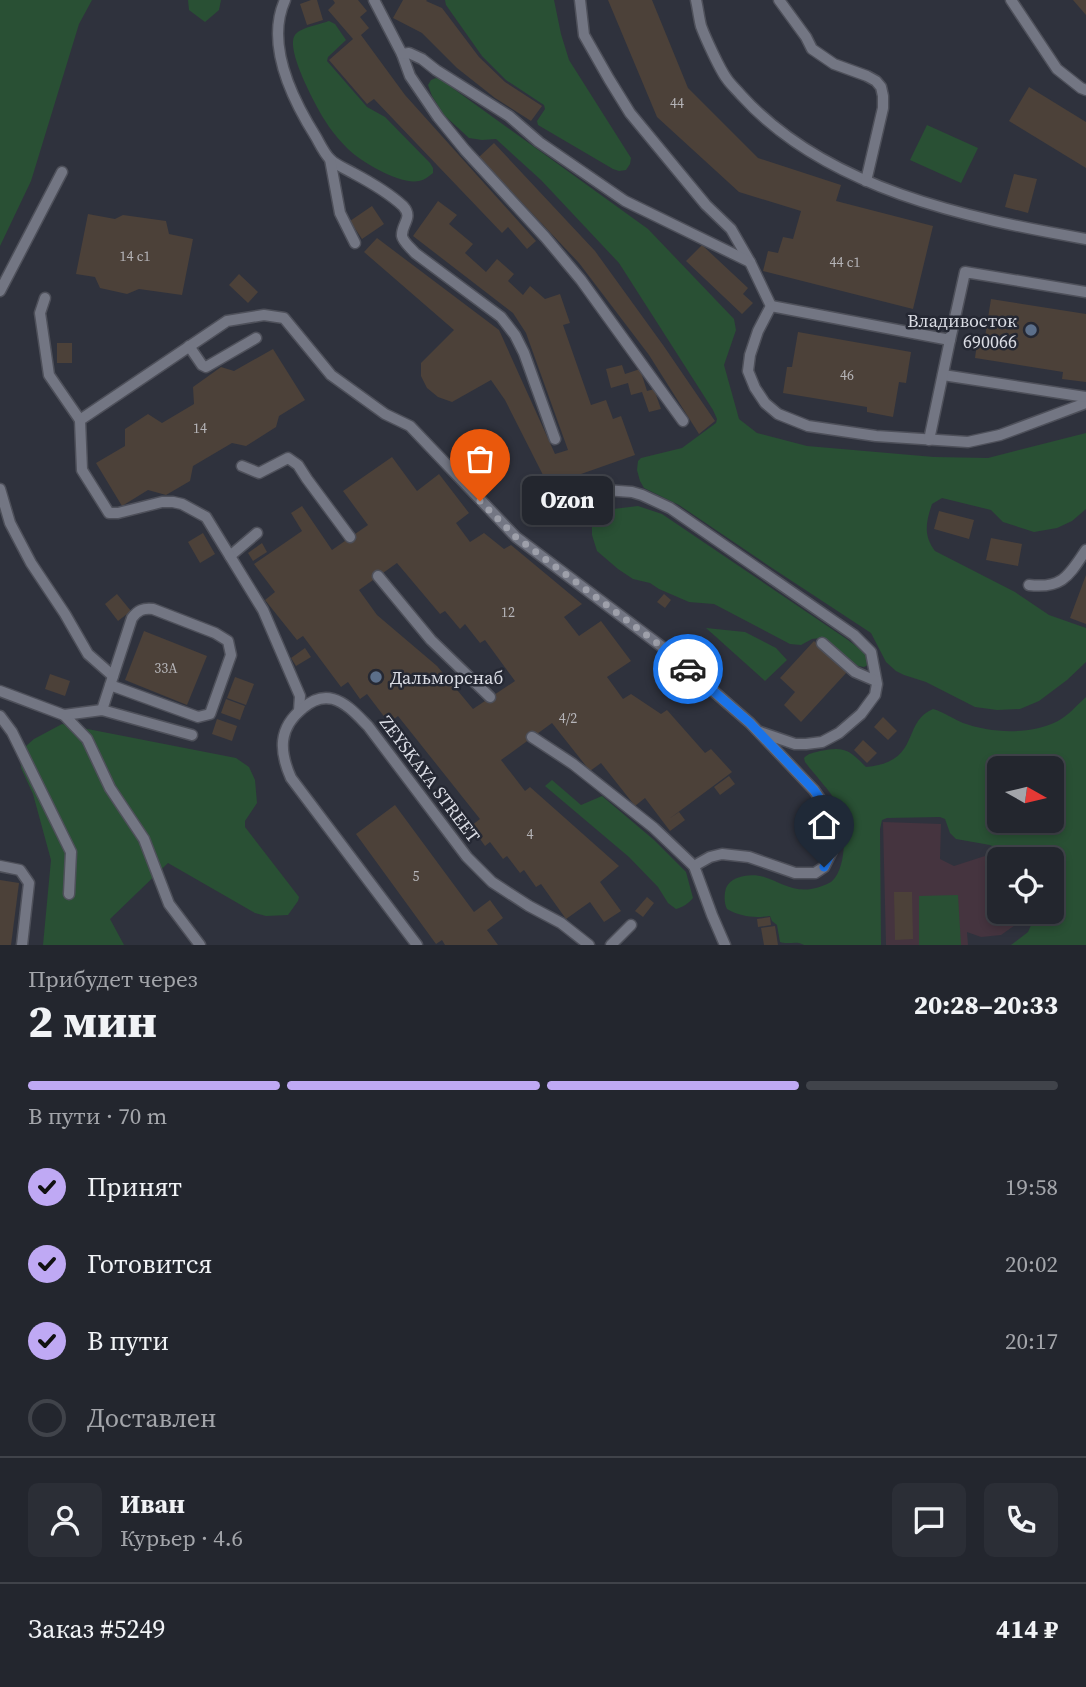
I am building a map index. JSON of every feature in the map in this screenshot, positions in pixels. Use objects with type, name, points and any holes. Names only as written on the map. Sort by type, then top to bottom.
[{"type":"lane","points":[[285,0],[281,10],[278,47],[287,79],[304,119],[330,159],[340,213],[355,243]]},
{"type":"lane","points":[[374,0],[402,54],[410,76],[438,117],[581,280],[683,421]]},
{"type":"lane","points":[[580,0],[584,35],[630,113],[706,205],[731,229],[771,306]]},
{"type":"lane","points":[[696,0],[702,28],[726,78],[754,110],[786,137],[866,181],[912,198],[980,217],[1086,239]]},
{"type":"lane","points":[[779,0],[812,49],[834,64],[867,76],[881,87],[883,108],[866,181]]},
{"type":"lane","points":[[1011,0],[1057,69],[1086,90]]},
{"type":"lane","points":[[402,54],[422,59],[509,116],[539,142],[625,201],[750,262]]},
{"type":"lane","points":[[330,159],[402,205],[407,211],[408,220],[402,234],[415,253],[501,317],[515,335],[524,353],[555,439]]},
{"type":"lane","points":[[0,291],[62,172]]},
{"type":"lane","points":[[929,440],[965,272],[1086,292]]},
{"type":"lane","points":[[45,298],[40,313],[50,375],[80,420],[82,470],[109,513],[162,502],[182,504],[206,517],[263,610],[300,696],[299,710],[285,732],[283,760],[291,778],[417,945]]},
{"type":"lane","points":[[771,306],[950,340]]},
{"type":"lane","points":[[771,306],[758,331],[748,371],[765,403],[778,414],[808,426],[876,436],[968,442],[1000,435],[1086,403]]},
{"type":"lane","points":[[80,420],[227,321],[264,315],[284,318],[331,375],[385,414],[410,426],[516,537],[665,649],[750,723],[814,790],[825,806],[832,827],[832,851],[824,867],[815,873],[795,873],[749,857],[722,854],[694,866]]},
{"type":"lane","points":[[190,346],[206,367],[256,338]]},
{"type":"lane","points":[[943,375],[1086,397]]},
{"type":"lane","points":[[242,466],[258,473],[288,458],[299,465],[350,537]]},
{"type":"lane","points":[[0,489],[10,523],[31,563],[88,654],[111,681],[198,717],[209,714],[231,655],[228,641],[215,633],[153,609],[137,611],[132,618],[111,681],[102,710]]},
{"type":"lane","points":[[592,489],[632,492],[670,508],[854,635],[871,652],[876,681],[875,695],[861,714],[839,733],[822,742],[795,744],[757,731]]},
{"type":"lane","points":[[230,555],[257,533]]},
{"type":"lane","points":[[1029,585],[1057,584],[1074,569],[1086,550]]},
{"type":"lane","points":[[378,576],[431,640],[490,697]]},
{"type":"lane","points":[[822,643],[855,672],[876,681]]},
{"type":"lane","points":[[0,691],[64,715],[87,738],[110,788],[144,839],[169,904],[200,945]]},
{"type":"lane","name":"ZEYSKAYA STREET","points":[[299,710],[313,699],[332,699],[349,708],[368,726],[467,857],[492,881],[529,906],[561,923],[589,945]]},
{"type":"lane","points":[[64,715],[102,710],[192,735]]},
{"type":"lane","points":[[0,716],[12,732],[71,852],[69,894]]},
{"type":"lane","points":[[532,737],[573,764],[654,828],[694,866],[725,945]]},
{"type":"lane","points":[[0,866],[20,870],[29,883],[22,945]]},
{"type":"lane","points":[[611,945],[631,925]]},
{"type":"shaded area","points":[[883,822],[941,824],[940,859],[954,866],[987,855],[987,924],[1017,924],[1001,935],[981,937],[967,932],[968,945],[886,945]]},
{"type":"green space","points":[[0,0],[92,0],[79,24],[31,181],[0,246]]},
{"type":"green space","points":[[188,0],[221,0],[219,10],[205,22],[189,10]]},
{"type":"green space","points":[[445,0],[554,0],[569,60],[631,158],[626,170],[613,169],[538,125],[537,121],[545,109],[544,105],[506,80],[482,56]]},
{"type":"green space","points":[[329,21],[335,24],[346,40],[327,61],[367,107],[385,117],[430,163],[433,173],[426,178],[419,181],[402,180],[371,166],[347,148],[324,119],[302,77],[293,42],[295,35],[301,30]]},
{"type":"green space","points":[[436,78],[648,229],[734,319],[736,330],[724,365],[739,419],[757,433],[807,446],[934,457],[988,458],[1086,433],[1086,509],[1072,521],[1057,528],[1034,532],[1003,522],[991,510],[942,498],[932,504],[927,528],[935,551],[1015,592],[1049,615],[1086,628],[1086,662],[1039,701],[1020,709],[975,707],[926,682],[896,671],[886,662],[871,633],[679,505],[644,488],[637,470],[638,461],[682,448],[716,423],[713,410],[619,263],[541,180],[496,139],[469,138],[444,115],[428,85]]},
{"type":"green space","points":[[927,125],[978,148],[961,183],[910,160]]},
{"type":"green space","points":[[638,506],[662,514],[848,640],[865,653],[868,665],[858,666],[827,640],[820,638],[801,645],[790,644],[714,604],[689,602],[650,583],[633,579],[618,569],[597,551],[592,535],[592,523],[605,510]]},
{"type":"green space","points":[[706,628],[745,632],[776,648],[787,660],[765,681]]},
{"type":"green space","points":[[1086,697],[1086,945],[1011,945],[1028,932],[1032,924],[1064,924],[1064,847],[995,847],[956,839],[950,833],[945,819],[940,817],[882,820],[881,945],[783,943],[780,942],[777,925],[770,916],[748,916],[727,909],[726,888],[737,878],[759,876],[804,890],[827,884],[836,876],[844,848],[842,817],[834,798],[805,762],[804,758],[808,755],[841,749],[851,753],[866,767],[884,764],[896,758],[923,715],[933,709],[963,723],[997,731],[1034,729],[1056,722]]},
{"type":"green space","points":[[62,724],[236,758],[249,767],[255,780],[257,803],[245,821],[245,827],[299,897],[288,915],[266,916],[255,913],[168,863],[110,919],[124,945],[43,945],[51,860],[33,794],[21,768],[20,756],[34,739]]},
{"type":"green space","points":[[552,780],[581,805],[602,796],[654,840],[686,872],[693,898],[676,909],[668,903],[658,887],[629,857],[545,786]]},
{"type":"green space","points":[[958,895],[961,945],[919,945],[919,896]]},
{"type":"building","points":[[317,0],[323,20],[307,25],[300,4]]},
{"type":"building","points":[[333,0],[358,0],[367,11],[360,17],[369,28],[361,35],[405,95],[536,241],[527,249],[508,227],[502,233],[374,99],[367,104],[329,60],[353,39],[328,10],[335,3]]},
{"type":"building","points":[[403,0],[427,0],[442,8],[479,57],[505,82],[542,106],[531,121],[495,98],[457,68],[422,33],[393,18]]},
{"type":"building","points":[[608,0],[652,0],[688,88],[758,158],[841,185],[836,201],[933,226],[913,309],[763,271],[768,251],[778,253],[783,237],[793,239],[801,211],[739,192],[657,117]]},
{"type":"building","points":[[1073,0],[1086,0],[1086,15]]},
{"type":"building","points":[[1029,87],[1086,122],[1086,168],[1009,121]]},
{"type":"building","points":[[494,143],[595,251],[663,345],[715,421],[699,434],[649,355],[579,263],[479,157]]},
{"type":"building","points":[[1014,174],[1037,179],[1028,213],[1005,207]]},
{"type":"building","points":[[438,201],[457,215],[449,224],[473,244],[465,253],[486,272],[497,259],[514,274],[508,281],[523,295],[530,286],[545,299],[560,294],[570,323],[563,325],[591,405],[606,400],[613,419],[621,416],[635,455],[564,480],[566,485],[555,483],[543,475],[505,400],[491,380],[452,402],[438,397],[427,388],[421,376],[421,363],[454,330],[364,252],[377,238],[499,330],[555,454],[568,450],[526,333],[513,313],[413,236]]},
{"type":"building","points":[[372,206],[384,224],[362,239],[350,221]]},
{"type":"building","points":[[88,214],[115,219],[123,215],[166,221],[169,234],[193,239],[182,295],[139,289],[127,294],[100,288],[95,277],[76,274]]},
{"type":"building","points":[[702,245],[748,288],[743,294],[753,303],[742,314],[686,261]]},
{"type":"building","points":[[239,274],[258,292],[248,303],[229,285]]},
{"type":"building","points":[[991,299],[1086,314],[1086,382],[1062,379],[1063,372],[975,358],[978,336],[985,337]]},
{"type":"building","points":[[798,332],[911,352],[906,383],[899,382],[893,417],[867,412],[867,407],[783,393],[787,367],[792,367]]},
{"type":"building","points":[[57,343],[72,343],[72,363],[57,363]]},
{"type":"building","points":[[273,349],[305,400],[279,416],[276,427],[246,446],[232,443],[193,466],[190,481],[166,495],[148,490],[122,506],[96,463],[125,446],[125,429],[148,414],[162,423],[194,404],[193,387],[221,367],[234,371]]},
{"type":"building","points":[[622,365],[625,374],[640,369],[647,391],[654,389],[661,409],[649,412],[642,392],[631,395],[628,383],[611,388],[606,369]]},
{"type":"building","points":[[392,457],[417,491],[439,474],[469,513],[456,523],[470,542],[484,533],[504,549],[511,545],[582,604],[564,617],[579,636],[601,621],[631,661],[607,677],[623,699],[631,694],[661,714],[667,710],[705,753],[711,749],[732,772],[669,819],[679,812],[685,820],[670,831],[645,798],[635,806],[601,763],[590,771],[552,723],[501,760],[525,791],[530,787],[619,866],[600,882],[621,911],[604,922],[590,902],[566,919],[541,884],[536,887],[524,870],[520,873],[507,856],[503,859],[490,842],[485,846],[471,826],[480,819],[398,716],[389,723],[367,694],[360,699],[348,682],[341,687],[303,636],[297,640],[265,600],[275,592],[254,564],[302,531],[291,513],[302,506],[332,550],[368,525],[343,491]],"holes":[[[397,563],[440,614],[445,611],[460,629],[465,624],[480,643],[485,640],[515,681],[473,709],[437,666],[377,615],[359,590]]]},
{"type":"building","points":[[939,511],[974,520],[969,539],[934,529]]},
{"type":"building","points":[[203,533],[215,554],[200,563],[188,542]]},
{"type":"building","points":[[991,538],[1022,544],[1018,566],[986,560]]},
{"type":"building","points":[[262,543],[267,552],[253,561],[248,553]]},
{"type":"building","points":[[1086,575],[1086,624],[1070,618]]},
{"type":"building","points":[[117,594],[131,611],[118,621],[105,604]]},
{"type":"building","points":[[664,594],[671,600],[665,608],[657,602]]},
{"type":"building","points":[[144,631],[207,656],[187,705],[125,680]]},
{"type":"building","points":[[814,641],[847,672],[801,722],[784,705],[795,692],[780,678]]},
{"type":"building","points":[[305,648],[311,657],[296,666],[291,658]]},
{"type":"building","points":[[50,674],[70,681],[65,696],[45,689]]},
{"type":"building","points":[[235,677],[254,684],[246,705],[227,698]]},
{"type":"building","points":[[226,699],[245,706],[240,720],[221,713]]},
{"type":"building","points":[[883,717],[897,731],[888,740],[874,727]]},
{"type":"building","points":[[217,719],[237,726],[232,741],[212,734]]},
{"type":"building","points":[[863,740],[877,753],[867,763],[854,750]]},
{"type":"building","points":[[729,776],[735,784],[720,795],[714,787]]},
{"type":"building","points":[[395,805],[474,912],[490,900],[503,918],[487,930],[498,945],[445,945],[442,940],[436,944],[356,834]]},
{"type":"building","points":[[0,880],[19,883],[11,945],[0,945]]},
{"type":"building","points":[[894,892],[912,892],[913,939],[895,940]]},
{"type":"building","points":[[647,897],[654,903],[643,917],[635,911]]},
{"type":"building","points":[[770,917],[771,925],[758,927],[757,919]]},
{"type":"building","points":[[775,926],[778,945],[764,945],[761,928]]},
{"type":"way so far","points":[[480,501],[516,537],[688,669]]},
{"type":"place","name":"Владивосток 690066","points":[[1031,330]]},
{"type":"place","name":"Ozon","points":[[480,501]]},
{"type":"place","name":"Дальморснаб","points":[[376,677]]},
{"type":"route","points":[[688,669],[750,723],[814,790],[825,806],[833,840],[832,851],[824,867]]}]
